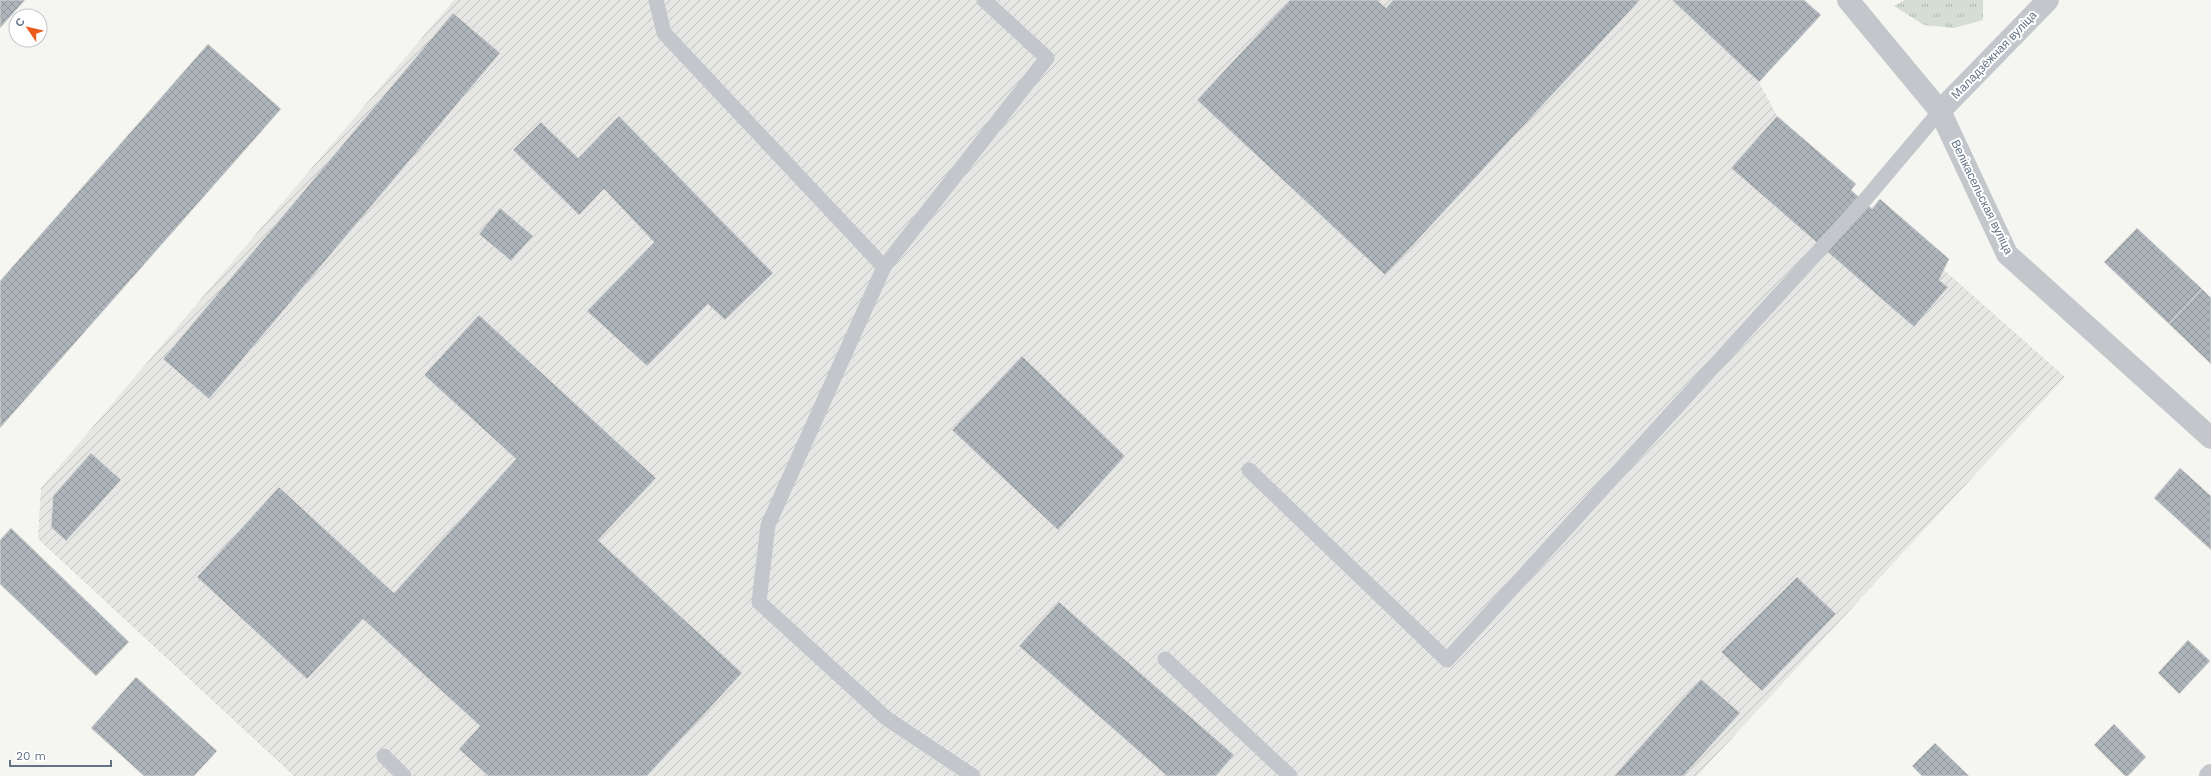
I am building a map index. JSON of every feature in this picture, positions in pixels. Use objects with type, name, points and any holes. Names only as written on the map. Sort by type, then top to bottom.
[{"type":"street","name":"Велікасельская вуліца","points":[[1848,0],[1940,111],[2007,254],[2211,438]]},
{"type":"street","name":"Маладзёжная вуліца","points":[[1940,111],[2048,0]]},
{"type":"lane","points":[[656,0],[664,33],[884,268]]},
{"type":"lane","points":[[973,776],[886,718],[759,602],[768,525],[884,268],[1047,58],[984,0]]},
{"type":"lane","points":[[1249,470],[1448,660],[1864,201],[1940,111]]},
{"type":"lane","points":[[1165,659],[1290,776]]},
{"type":"lane","points":[[384,756],[404,776]]},
{"type":"shaded area","points":[[454,0],[1804,0],[1821,15],[1759,82],[1777,116],[1856,184],[1851,190],[1872,208],[1880,199],[1949,259],[1944,270],[2065,377],[1697,776],[294,776],[38,539],[41,488]]},
{"type":"green space","points":[[1905,0],[1983,0],[1983,20],[1954,28],[1924,25],[1894,6]]},
{"type":"building","points":[[0,0],[25,0],[18,8],[8,8],[8,19],[0,28]]},
{"type":"building","points":[[1290,0],[1377,0],[1386,8],[1393,0],[1640,0],[1385,275],[1197,100]]},
{"type":"building","points":[[1672,0],[1804,0],[1821,15],[1759,82]]},
{"type":"building","points":[[453,13],[500,53],[209,399],[163,359]]},
{"type":"building","points":[[208,44],[281,109],[0,428],[0,281]]},
{"type":"building","points":[[619,116],[773,273],[725,320],[708,304],[647,366],[587,311],[654,242],[604,189],[579,215],[513,150],[541,122],[578,158]]},
{"type":"building","points":[[1777,116],[1856,184],[1851,190],[1872,209],[1880,199],[1949,259],[1939,280],[1948,287],[1914,327],[1731,168]]},
{"type":"building","points":[[500,208],[533,236],[511,261],[479,234]]},
{"type":"building","points":[[2137,228],[2202,289],[2169,324],[2104,262]]},
{"type":"building","points":[[2202,289],[2211,298],[2211,364],[2169,324]]},
{"type":"building","points":[[479,315],[656,478],[598,540],[742,673],[647,776],[488,776],[459,749],[480,726],[363,619],[307,679],[197,577],[279,487],[394,593],[516,459],[424,375]]},
{"type":"building","points":[[1022,356],[1125,456],[1058,530],[952,430]]},
{"type":"building","points":[[91,453],[121,480],[66,541],[51,527],[53,496]]},
{"type":"building","points":[[2180,468],[2211,496],[2211,550],[2154,498]]},
{"type":"building","points":[[11,528],[129,642],[96,676],[0,584],[0,540]]},
{"type":"building","points":[[1797,577],[1836,614],[1762,691],[1721,652]]},
{"type":"building","points":[[1059,602],[1234,755],[1216,776],[1167,776],[1019,646]]},
{"type":"building","points":[[2188,640],[2210,661],[2179,694],[2158,673]]},
{"type":"building","points":[[136,677],[217,751],[194,776],[144,776],[91,728]]},
{"type":"building","points":[[1701,679],[1740,713],[1683,776],[1614,776]]},
{"type":"building","points":[[2114,724],[2146,757],[2128,776],[2125,776],[2094,745]]},
{"type":"building","points":[[1935,743],[1969,776],[1922,776],[1912,766]]}]
